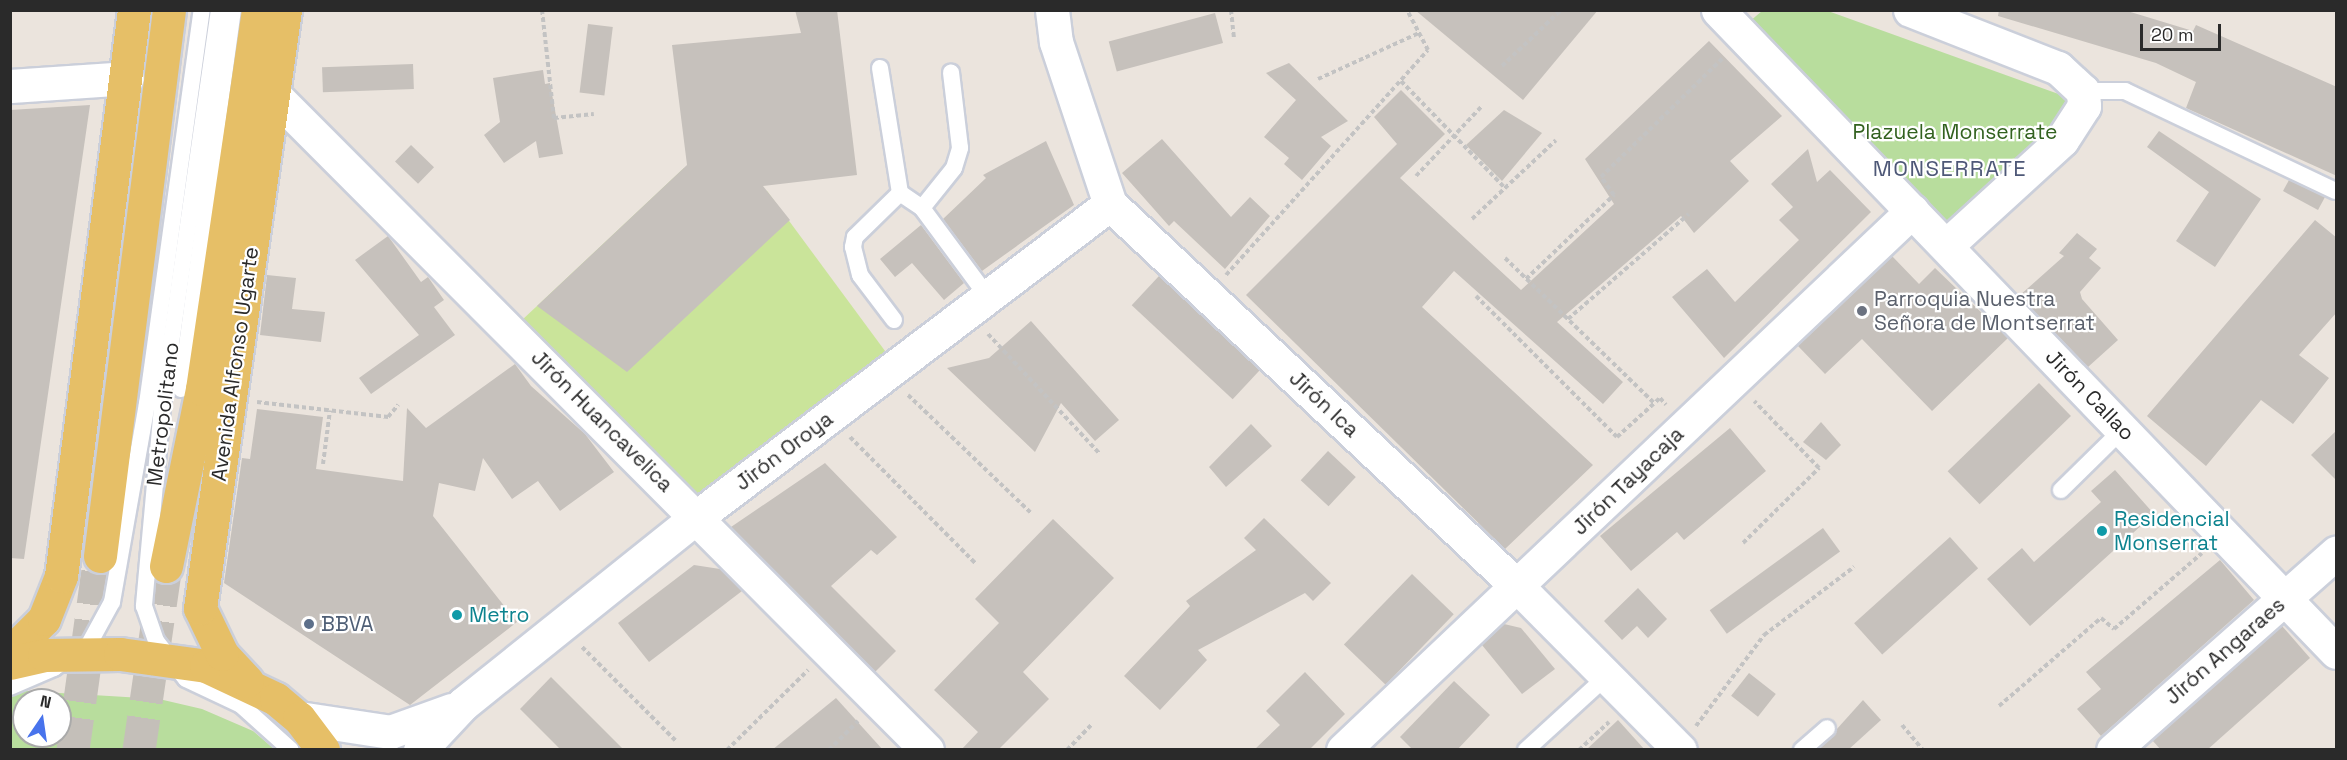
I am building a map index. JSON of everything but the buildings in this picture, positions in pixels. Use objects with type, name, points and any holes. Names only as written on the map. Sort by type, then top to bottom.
[{"type":"main road","points":[[10,653],[44,619],[60,582],[134,10]]},
{"type":"main road","points":[[100,556],[169,10]]},
{"type":"main road","name":"Avenida Alfonso Ugarte","points":[[166,566],[202,389],[258,10]]},
{"type":"main road","name":"Avenida Alfonso Ugarte","points":[[247,681],[222,654],[200,608],[274,95],[288,18]]},
{"type":"main road","points":[[10,663],[76,654],[168,658],[247,681],[299,718],[323,750]]},
{"type":"street","name":"Jirón Ica","points":[[1052,10],[1056,42],[1110,204],[1517,586],[1679,748]]},
{"type":"street","name":"Jirón Callao","points":[[1718,10],[2337,651]]},
{"type":"street","points":[[1910,10],[2048,63],[2083,91],[2084,106],[2062,140],[1947,245]]},
{"type":"street","points":[[10,86],[127,78]]},
{"type":"street","name":"Jirón Huancavelica","points":[[274,95],[698,516],[927,750]]},
{"type":"street","name":"Jirón Oroya","points":[[420,750],[463,704],[698,516],[1110,204]]},
{"type":"street","name":"Jirón Tayacaja","points":[[1343,750],[1912,211]]},
{"type":"street","name":"Jirón Angaraes","points":[[2113,750],[2337,553]]},
{"type":"street","name":"Jirón Oroya","points":[[299,718],[390,732],[463,704]]},
{"type":"lane","name":"Metropolitano","points":[[134,386],[184,10]]},
{"type":"lane","name":"Metropolitano","points":[[10,687],[76,654],[101,629],[112,602],[147,404],[202,10]]},
{"type":"lane","name":"Metropolitano","points":[[219,10],[162,407],[144,585],[148,627],[168,658],[200,689],[263,720],[291,750]]},
{"type":"lane","name":"Metropolitano","points":[[181,389],[233,10]]},
{"type":"lane","points":[[880,68],[900,193],[922,208],[977,304]]},
{"type":"lane","points":[[922,208],[954,168],[960,148],[951,73]]},
{"type":"lane","points":[[2083,91],[2125,90],[2337,191]]},
{"type":"lane","points":[[894,320],[860,275],[853,247],[855,237],[900,193]]},
{"type":"lane","points":[[2061,490],[2122,429]]},
{"type":"lane","points":[[1526,750],[1607,676]]},
{"type":"lane","points":[[1802,750],[1827,728]]},
{"type":"path","points":[[542,10],[554,117],[594,114]]},
{"type":"path","points":[[1231,10],[1234,39]]},
{"type":"path","points":[[1208,296],[1428,50],[1407,10]]},
{"type":"path","points":[[1502,66],[1561,10]]},
{"type":"path","points":[[1318,79],[1419,33]]},
{"type":"path","points":[[1526,279],[1614,195],[1601,177],[1744,38]]},
{"type":"path","points":[[1401,81],[1505,188]]},
{"type":"path","points":[[1416,176],[1481,107]]},
{"type":"path","points":[[1472,219],[1556,140]]},
{"type":"path","points":[[1568,319],[1689,214]]},
{"type":"path","points":[[1505,258],[1654,404]]},
{"type":"path","points":[[1476,296],[1617,437],[1660,398],[1687,425]]},
{"type":"path","points":[[977,304],[1100,454]]},
{"type":"path","points":[[886,374],[1031,513]]},
{"type":"path","points":[[1734,380],[1819,468],[1743,543]]},
{"type":"path","points":[[230,401],[387,417],[398,405]]},
{"type":"path","points":[[323,464],[330,410]]},
{"type":"path","points":[[829,416],[976,564]]},
{"type":"path","points":[[1998,706],[2101,618],[2114,629],[2224,535]]},
{"type":"path","points":[[1679,748],[1722,698],[1764,635],[1854,567]]},
{"type":"path","points":[[561,626],[677,742]]},
{"type":"path","points":[[727,750],[829,650]]},
{"type":"path","points":[[829,750],[879,700]]},
{"type":"path","points":[[1579,750],[1632,701]]},
{"type":"path","points":[[1067,750],[1091,725]]},
{"type":"path","points":[[1902,725],[1923,750]]},
{"type":"green space","name":"Plazuela Monserrate","points":[[1762,11],[1828,11],[2067,97],[2077,114],[1946,225],[1749,22]]},
{"type":"green space","points":[[684,168],[767,191],[888,355],[699,496],[521,321]]},
{"type":"green space","points":[[72,694],[159,699],[202,709],[253,731],[274,749],[11,750],[11,695],[12,748],[72,748]]},
{"type":"tunnel","points":[[73,750],[100,556]]},
{"type":"tunnel","points":[[139,750],[166,566]]},
{"type":"place","name":"Parroquia Nuestra Señora de Montserrat","points":[[1862,311]]},
{"type":"place","name":"Residencial Monserrat","points":[[2102,531]]},
{"type":"place","name":"Metro","points":[[457,615]]},
{"type":"place","name":"BBVA","points":[[309,624]]},
{"type":"district","name":"MONSERRATE","points":[[1950,169]]}]
